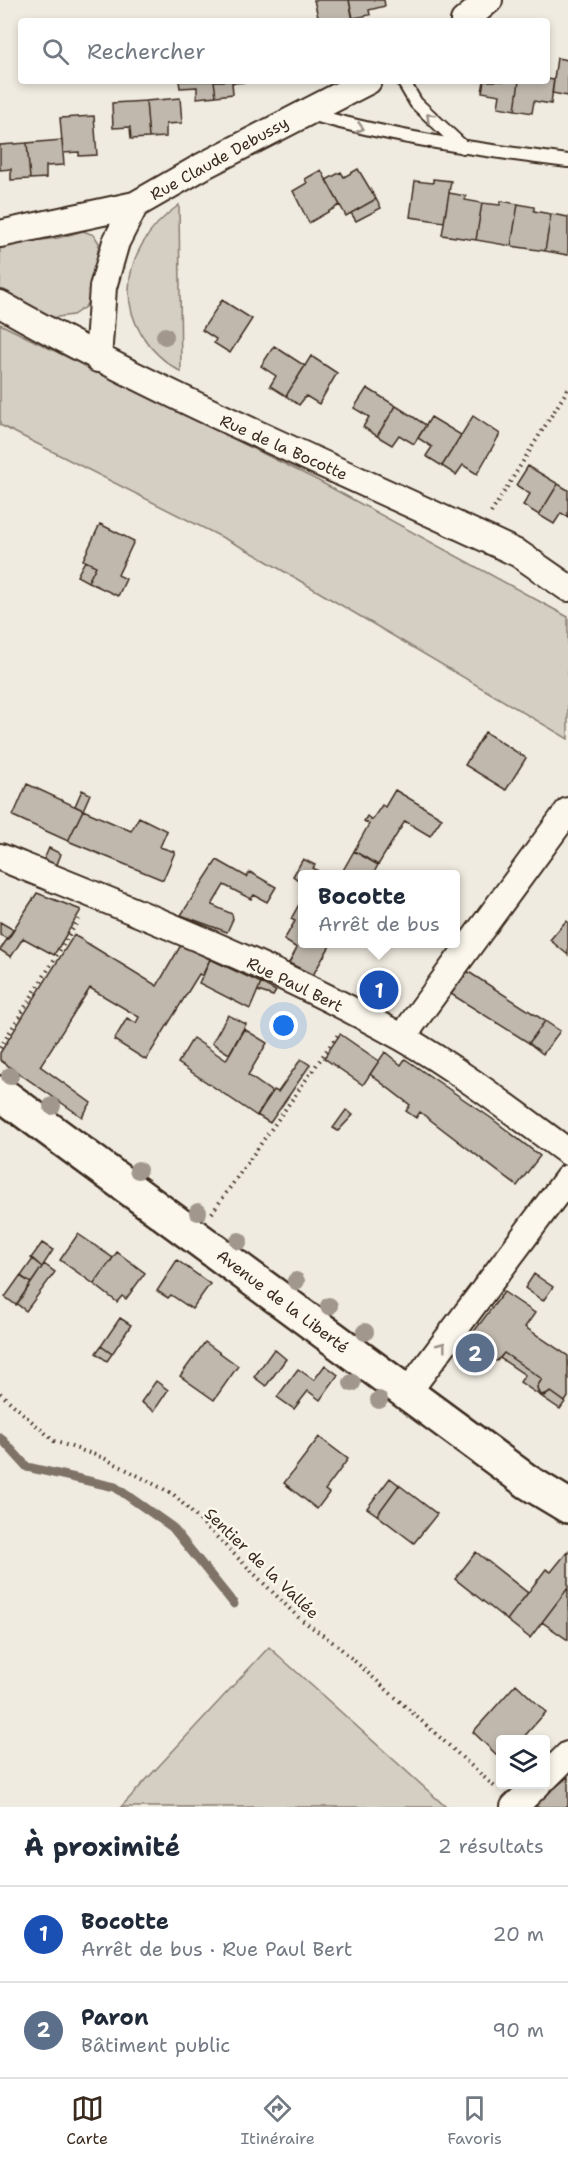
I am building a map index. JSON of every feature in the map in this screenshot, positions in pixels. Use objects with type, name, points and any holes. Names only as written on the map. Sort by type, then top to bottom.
[{"type":"main road","name":"Avenue de la Liberté","points":[[0,1094],[528,1482],[568,1506]]},
{"type":"street","points":[[468,18],[489,0]]},
{"type":"street","name":"Rue Claude Debussy","points":[[0,234],[135,205],[304,112],[362,84]]},
{"type":"street","name":"Rue Claude Debussy","points":[[98,359],[103,287],[116,242],[135,205]]},
{"type":"street","name":"Rue de la Bocotte","points":[[0,304],[98,359],[188,403],[519,554],[568,588]]},
{"type":"street","points":[[405,1039],[411,1025],[568,811]]},
{"type":"street","name":"Rue Paul Bert","points":[[0,857],[246,960],[354,1012],[405,1039],[568,1152]]},
{"type":"street","points":[[408,1393],[568,1178]]},
{"type":"street","points":[[550,1773],[568,1755]]},
{"type":"street","points":[[515,1807],[534,1789]]},
{"type":"lane","points":[[405,84],[416,104],[464,148]]},
{"type":"lane","name":"Rue Claude Debussy","points":[[304,112],[368,130],[464,148],[568,160]]},
{"type":"path","points":[[478,534],[568,389]]},
{"type":"path","points":[[0,1048],[93,895]]},
{"type":"path","points":[[196,1236],[354,1012]]},
{"type":"path","name":"Sentier de la Vallée","points":[[0,1393],[54,1441],[104,1458],[173,1494],[299,1618],[338,1646],[515,1807]]},
{"type":"shaded area","points":[[179,205],[181,372],[158,355],[142,335],[132,313],[129,290],[132,267],[142,245],[158,224]]},
{"type":"shaded area","points":[[83,231],[94,235],[99,243],[91,296],[85,307],[73,315],[50,318],[0,290],[0,245],[58,238]]},
{"type":"shaded area","points":[[0,324],[317,480],[568,617],[568,739],[251,552],[0,425]]},
{"type":"shaded area","points":[[269,1647],[446,1807],[121,1807]]},
{"type":"building","points":[[314,0],[349,0],[352,18],[318,18]]},
{"type":"building","points":[[349,0],[384,0],[385,6],[369,10],[370,15],[353,18]]},
{"type":"building","points":[[557,58],[568,60],[568,96],[552,93]]},
{"type":"building","points":[[550,79],[554,80],[551,104],[534,101],[532,113],[515,110],[519,84],[550,84]]},
{"type":"building","points":[[179,84],[214,84],[216,96],[197,98],[197,87],[180,88]]},
{"type":"building","points":[[214,84],[232,84],[233,94],[216,96]]},
{"type":"building","points":[[483,84],[519,84],[515,110],[498,107],[500,95],[482,92]]},
{"type":"building","points":[[180,98],[182,123],[166,124],[166,137],[149,138],[146,101]]},
{"type":"building","points":[[146,101],[149,138],[131,139],[130,127],[113,128],[112,103]]},
{"type":"building","points":[[94,116],[97,155],[79,156],[79,152],[63,153],[60,118]]},
{"type":"building","points":[[62,140],[64,165],[46,166],[46,178],[30,179],[27,143]]},
{"type":"building","points":[[27,143],[30,179],[11,180],[11,169],[0,170],[0,145]]},
{"type":"building","points":[[358,169],[376,199],[346,216],[326,180],[341,172],[344,177]]},
{"type":"building","points":[[321,170],[340,205],[309,223],[293,191],[307,183],[305,179]]},
{"type":"building","points":[[433,179],[451,181],[444,222],[410,217],[415,181],[433,183]]},
{"type":"building","points":[[449,193],[466,196],[465,200],[482,203],[476,240],[442,235]]},
{"type":"building","points":[[376,199],[381,208],[356,221],[351,213]]},
{"type":"building","points":[[501,201],[518,204],[511,246],[476,240],[482,203],[500,205]]},
{"type":"building","points":[[518,204],[534,207],[534,211],[551,214],[545,251],[511,246]]},
{"type":"building","points":[[551,214],[568,217],[568,255],[545,251]]},
{"type":"building","points":[[222,300],[252,319],[230,353],[214,343],[216,339],[202,330]]},
{"type":"building","points":[[274,346],[305,366],[286,396],[270,386],[276,376],[261,366]]},
{"type":"building","points":[[311,356],[337,373],[319,404],[306,396],[299,405],[286,396]]},
{"type":"building","points":[[367,388],[396,406],[377,436],[363,427],[369,417],[354,408]]},
{"type":"building","points":[[396,406],[426,425],[414,444],[399,435],[392,445],[377,436]]},
{"type":"building","points":[[473,416],[500,434],[477,474],[463,465],[456,475],[442,466]]},
{"type":"building","points":[[431,417],[461,435],[442,466],[426,456],[432,447],[418,438]]},
{"type":"building","points":[[528,466],[558,484],[539,515],[523,505],[530,494],[516,485]]},
{"type":"building","points":[[558,484],[568,490],[568,517],[561,513],[554,524],[539,515]]},
{"type":"building","points":[[100,524],[134,541],[118,575],[126,579],[118,596],[88,582],[96,566],[83,560]]},
{"type":"building","points":[[85,561],[96,566],[88,582],[77,576]]},
{"type":"building","points":[[485,732],[526,758],[506,790],[465,765]]},
{"type":"building","points":[[27,784],[83,810],[68,841],[13,816]]},
{"type":"building","points":[[82,790],[90,794],[83,810],[75,806]]},
{"type":"building","points":[[395,790],[442,818],[430,836],[405,821],[378,865],[354,851],[369,824],[364,821],[367,816],[372,820],[382,805],[385,807]]},
{"type":"building","points":[[83,810],[131,831],[139,817],[167,831],[160,847],[175,852],[163,880],[68,841]]},
{"type":"building","points":[[49,848],[61,854],[56,867],[43,862]]},
{"type":"building","points":[[354,851],[378,865],[375,870],[343,870]]},
{"type":"building","points":[[303,859],[315,865],[313,868],[316,870],[298,870],[298,880],[293,876]]},
{"type":"building","points":[[217,860],[247,877],[250,872],[276,887],[267,902],[254,895],[251,899],[224,885],[212,905],[232,914],[233,919],[227,932],[181,915]]},
{"type":"building","points":[[37,893],[81,910],[54,955],[23,938],[11,957],[0,950]]},
{"type":"building","points":[[298,906],[298,948],[329,948],[313,975],[289,963],[297,948],[284,940],[295,921],[291,919]]},
{"type":"building","points":[[566,921],[568,922],[568,955],[550,940]]},
{"type":"building","points":[[0,922],[14,930],[8,939],[0,935]]},
{"type":"building","points":[[74,935],[157,986],[181,945],[210,959],[203,976],[199,974],[146,1060],[114,1040],[127,1018],[136,1023],[139,1017],[90,988],[40,1066],[91,1103],[82,1117],[0,1060],[0,1053]]},
{"type":"building","points":[[210,959],[261,983],[250,1009],[199,983]]},
{"type":"building","points":[[467,971],[545,1021],[529,1043],[451,994]]},
{"type":"building","points":[[261,983],[276,991],[273,996],[258,991]]},
{"type":"building","points":[[228,1015],[246,1024],[229,1054],[212,1043]]},
{"type":"building","points":[[545,1021],[560,1031],[543,1054],[529,1043]]},
{"type":"building","points":[[244,1029],[267,1043],[248,1075],[272,1092],[257,1116],[178,1063],[193,1038],[226,1060]]},
{"type":"building","points":[[340,1034],[379,1061],[363,1085],[324,1058]]},
{"type":"building","points":[[385,1052],[401,1065],[405,1059],[491,1118],[540,1156],[517,1186],[420,1112],[416,1118],[406,1111],[410,1105],[370,1074]]},
{"type":"building","points":[[301,1059],[310,1065],[270,1123],[257,1115],[274,1090],[278,1092]]},
{"type":"building","points":[[346,1110],[353,1115],[338,1131],[333,1128]]},
{"type":"building","points":[[78,1234],[113,1258],[94,1284],[60,1260]]},
{"type":"building","points":[[42,1243],[53,1250],[42,1267],[31,1258]]},
{"type":"building","points":[[117,1252],[145,1273],[126,1299],[122,1296],[117,1302],[94,1284]]},
{"type":"building","points":[[33,1259],[42,1267],[31,1283],[21,1276]]},
{"type":"building","points":[[177,1260],[210,1284],[192,1309],[171,1295],[168,1298],[157,1291]]},
{"type":"building","points":[[44,1264],[55,1272],[26,1311],[17,1304]]},
{"type":"building","points":[[534,1274],[553,1287],[543,1301],[525,1288]]},
{"type":"building","points":[[20,1276],[31,1283],[16,1305],[5,1297]]},
{"type":"building","points":[[504,1292],[535,1313],[525,1327],[568,1356],[568,1397],[565,1402],[551,1392],[541,1395],[537,1387],[542,1379],[504,1353],[497,1361],[490,1360],[487,1356],[488,1350],[469,1338]]},
{"type":"building","points":[[120,1318],[131,1325],[112,1354],[101,1346]]},
{"type":"building","points":[[472,1340],[488,1350],[489,1361],[468,1347]]},
{"type":"building","points":[[205,1342],[238,1366],[214,1400],[180,1376]]},
{"type":"building","points":[[101,1346],[112,1354],[107,1361],[96,1353]]},
{"type":"building","points":[[274,1349],[286,1359],[266,1386],[254,1377]]},
{"type":"building","points":[[504,1353],[542,1379],[537,1387],[538,1392],[544,1396],[551,1392],[565,1402],[560,1409],[520,1382],[525,1375],[500,1358]]},
{"type":"building","points":[[325,1365],[338,1375],[320,1400],[308,1391],[294,1409],[277,1397],[298,1369],[314,1380]]},
{"type":"building","points":[[156,1381],[168,1390],[154,1411],[141,1402]]},
{"type":"building","points":[[319,1437],[348,1459],[325,1490],[329,1493],[317,1509],[284,1483]]},
{"type":"building","points":[[390,1478],[399,1485],[377,1515],[367,1508]]},
{"type":"building","points":[[399,1485],[437,1514],[414,1543],[377,1515]]},
{"type":"building","points":[[568,1551],[568,1588],[530,1638],[507,1620],[546,1569],[551,1572]]},
{"type":"building","points":[[476,1552],[528,1593],[507,1620],[455,1579]]},
{"type":"building","points":[[568,1588],[568,1640],[542,1622]]},
{"type":"building","points":[[516,1684],[546,1712],[525,1735],[496,1735],[496,1754],[473,1732]]},
{"type":"building","points":[[568,1777],[568,1807],[534,1807],[552,1790]]},
{"type":"waterway","points":[[0,1437],[27,1467],[115,1487],[172,1527],[234,1604]]},
{"type":"place","name":"Bocotte","points":[[379,990]]},
{"type":"place","name":"Paron","points":[[475,1353]]}]
